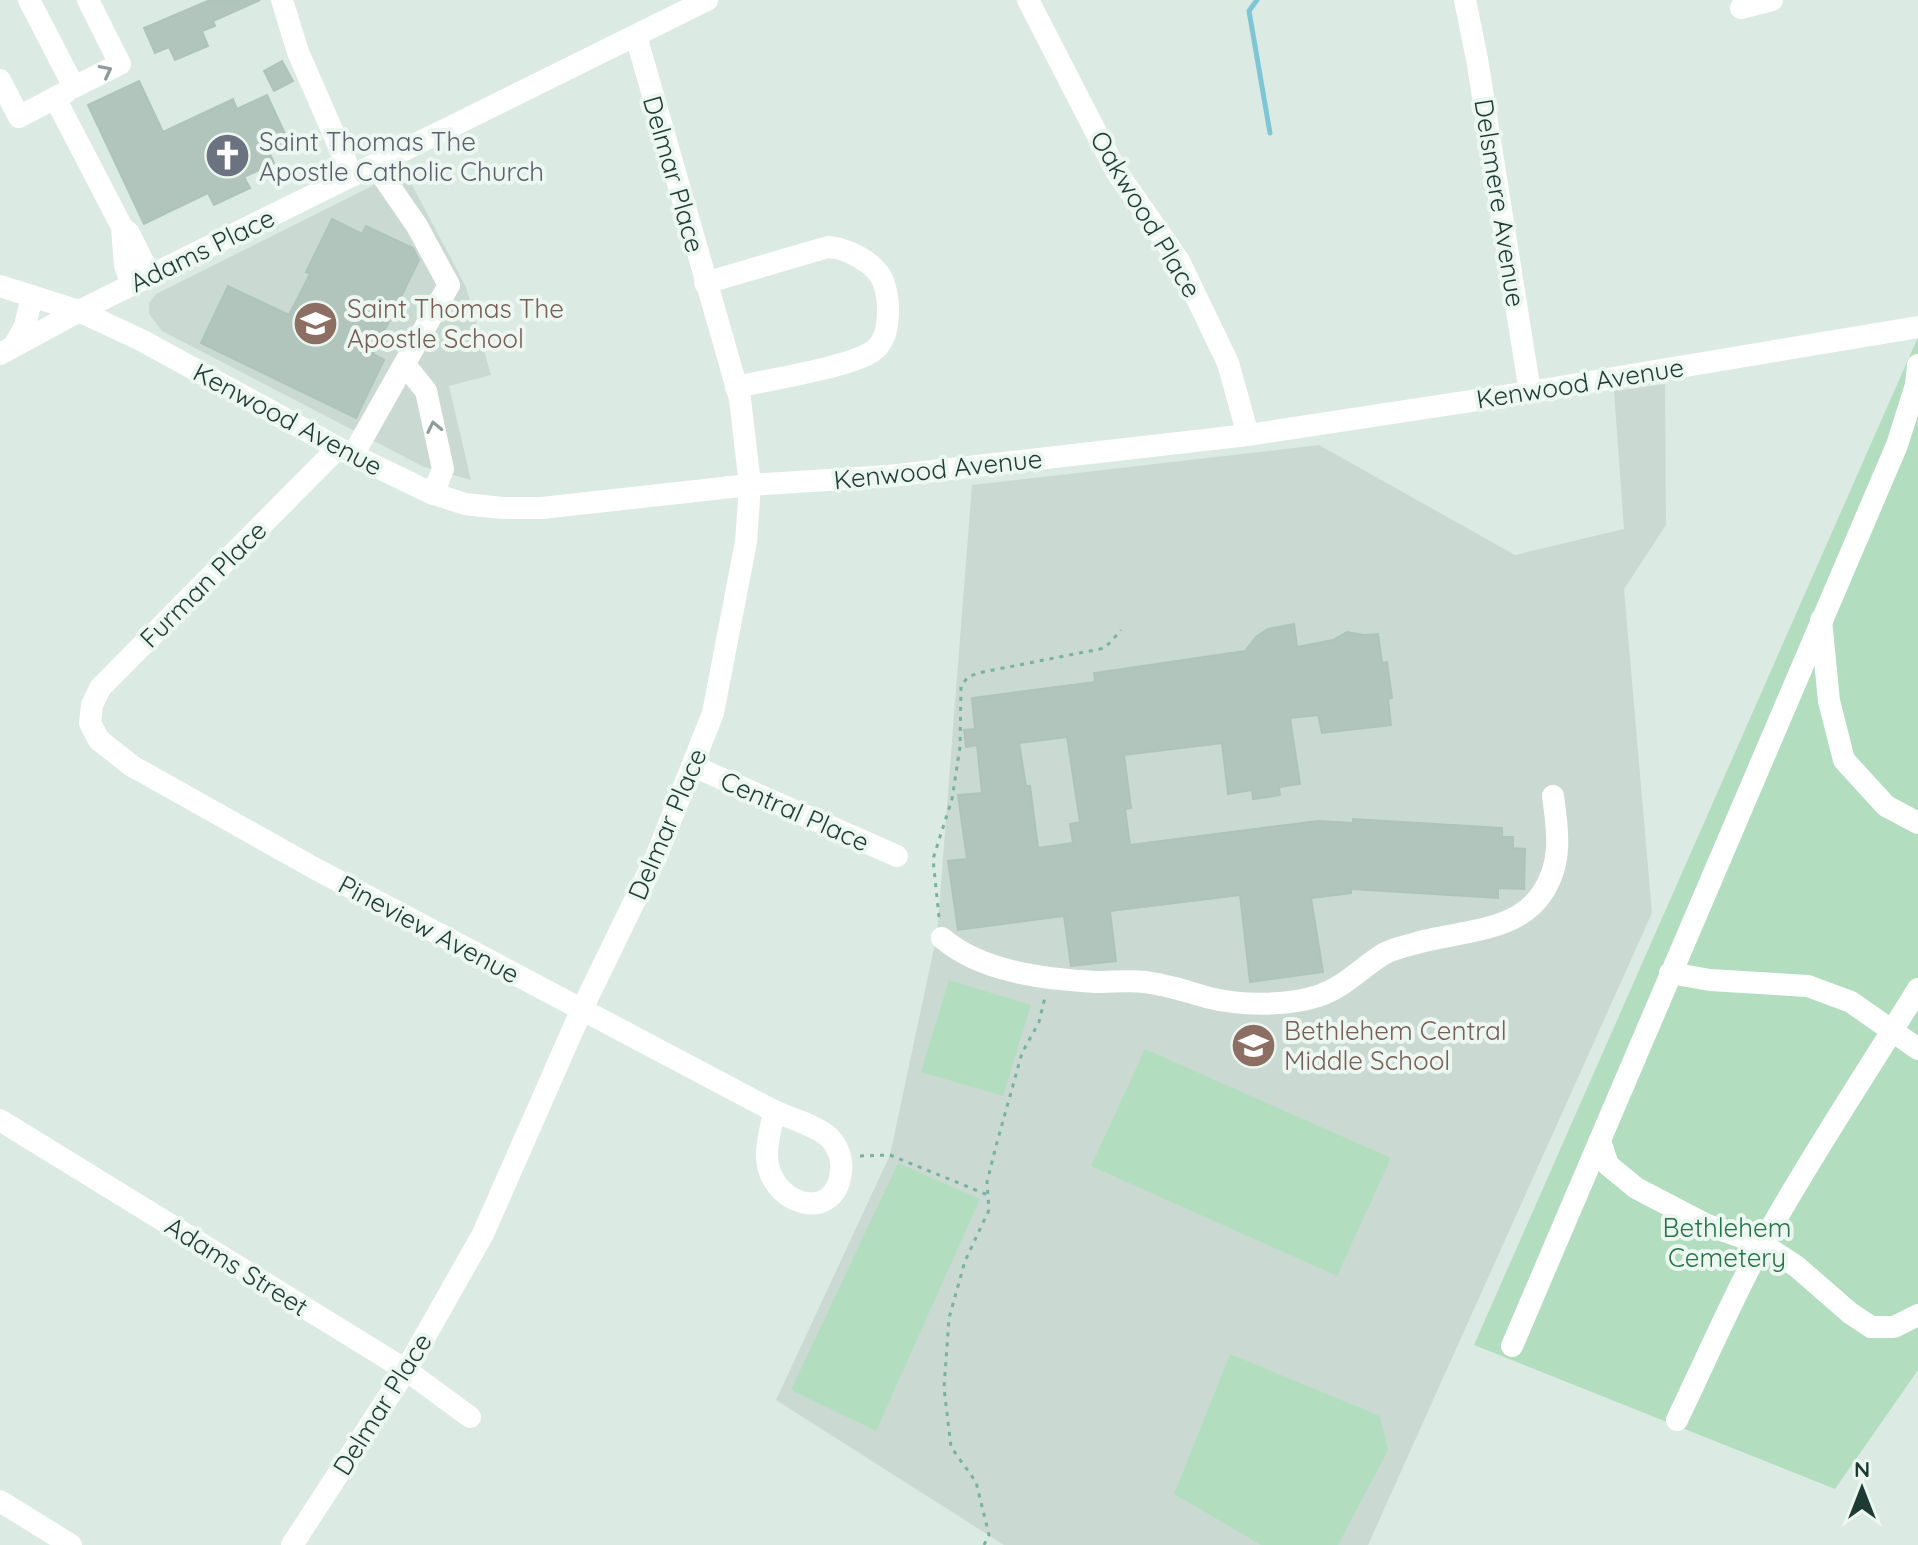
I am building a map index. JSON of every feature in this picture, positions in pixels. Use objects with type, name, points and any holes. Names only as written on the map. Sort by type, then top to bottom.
[{"type":"street","points":[[29,0],[64,92],[122,227],[129,233],[141,280]]},
{"type":"street","points":[[0,80],[19,117],[120,64],[88,0]]},
{"type":"street","points":[[282,0],[298,52],[352,176]]},
{"type":"street","name":"Adams Place","points":[[7,350],[141,280],[707,0]]},
{"type":"street","name":"Oakwood Place","points":[[1028,0],[1116,171],[1179,261],[1228,363],[1248,435]]},
{"type":"street","points":[[1741,8],[1772,0]]},
{"type":"street","name":"Delsmere Avenue","points":[[1466,7],[1530,392]]},
{"type":"street","name":"Delmar Place","points":[[292,1545],[406,1370],[483,1234],[582,1009],[656,857],[713,713],[746,542],[750,485],[736,387],[636,36]]},
{"type":"street","name":"Furman Place","points":[[94,732],[90,723],[92,705],[100,688],[345,451],[405,365],[449,285],[417,226],[375,165]]},
{"type":"street","points":[[705,283],[828,247],[838,247],[858,255],[882,278],[887,320],[882,342],[873,352],[845,362],[736,387]]},
{"type":"street","name":"Kenwood Avenue","points":[[0,286],[79,311],[143,341],[345,451],[433,494],[465,504],[542,508],[750,485],[889,476],[1248,435],[1530,392],[1916,327]]},
{"type":"street","points":[[7,350],[25,326],[32,296]]},
{"type":"street","points":[[1916,327],[1918,358]]},
{"type":"street","points":[[405,365],[426,391],[433,422],[443,469],[433,494]]},
{"type":"street","points":[[1512,1346],[1601,1144],[1670,973],[1897,445],[1916,385],[1918,365]]},
{"type":"street","points":[[1821,619],[1829,701],[1844,760],[1886,806],[1918,823]]},
{"type":"street","name":"Pineview Avenue","points":[[94,732],[99,740],[132,766],[314,868],[774,1111],[820,1131],[830,1139],[842,1163]]},
{"type":"street","name":"Central Place","points":[[693,766],[897,856]]},
{"type":"street","points":[[942,938],[958,953],[1001,968],[1051,977],[1096,982],[1143,982],[1180,988],[1212,998],[1252,1003],[1285,1002],[1318,996],[1350,981],[1381,955],[1415,943],[1500,924],[1521,913],[1540,896],[1557,860],[1553,796]]},
{"type":"street","points":[[1670,973],[1710,980],[1808,986],[1851,1002],[1918,1049]]},
{"type":"street","points":[[1677,1420],[1762,1244],[1809,1161],[1918,989]]},
{"type":"street","points":[[774,1111],[767,1153],[771,1179],[782,1192],[803,1204],[826,1200],[837,1191],[842,1163]]},
{"type":"street","name":"Adams Street","points":[[0,1120],[406,1370],[470,1417]]},
{"type":"street","points":[[1601,1144],[1608,1165],[1636,1188],[1707,1225],[1762,1244],[1796,1266],[1871,1327],[1894,1327],[1918,1315]]},
{"type":"street","points":[[0,1501],[71,1545]]},
{"type":"path","points":[[942,938],[933,859],[952,799],[960,747],[961,686],[968,677],[978,673],[1105,648],[1121,630]]},
{"type":"path","points":[[984,1545],[989,1535],[976,1482],[951,1447],[944,1388],[949,1318],[965,1261],[989,1210],[987,1182],[1022,1053],[1039,1022],[1051,977]]},
{"type":"path","points":[[842,1163],[862,1155],[890,1155],[988,1195]]},
{"type":"shaded area","name":"Saint Thomas The Apostle School","points":[[404,170],[466,287],[491,375],[449,386],[471,480],[424,467],[162,331],[149,314],[149,303],[156,294]]},
{"type":"shaded area","name":"Bethlehem Central Middle School","points":[[1665,384],[1666,525],[1624,589],[1652,913],[1368,1545],[1004,1545],[776,1400],[890,1155],[937,934],[972,485],[1319,445],[1515,555],[1624,529],[1614,391]]},
{"type":"green space","name":"Bethlehem Cemetery","points":[[1918,337],[1918,1370],[1835,1489],[1474,1345]]},
{"type":"green space","points":[[949,980],[1031,1005],[1003,1096],[921,1072]]},
{"type":"green space","points":[[1145,1049],[1391,1158],[1337,1276],[1091,1166]]},
{"type":"green space","points":[[898,1163],[980,1199],[876,1431],[791,1390]]},
{"type":"green space","points":[[1230,1354],[1380,1416],[1388,1450],[1338,1545],[1261,1545],[1174,1494]]},
{"type":"building","points":[[210,0],[260,0],[213,21],[215,26],[202,31],[208,46],[175,60],[169,47],[155,53],[144,28]]},
{"type":"building","points":[[282,61],[293,81],[274,91],[264,71]]},
{"type":"building","name":"Saint Thomas The Apostle Catholic Church","points":[[139,81],[163,132],[233,99],[237,109],[267,95],[289,142],[269,152],[274,163],[244,177],[250,188],[214,205],[208,193],[144,224],[88,105]]},
{"type":"building","points":[[332,219],[362,234],[366,226],[413,248],[419,260],[373,354],[384,360],[356,418],[201,343],[228,286],[289,315],[310,274],[306,272]]},
{"type":"building","points":[[1294,624],[1297,647],[1333,640],[1347,632],[1378,634],[1382,663],[1387,662],[1392,698],[1388,699],[1391,725],[1322,733],[1318,715],[1290,718],[1300,784],[1279,787],[1280,795],[1253,799],[1252,790],[1228,794],[1222,743],[1124,755],[1131,808],[1125,809],[1130,845],[1318,821],[1353,823],[1353,819],[1502,828],[1502,837],[1513,837],[1513,848],[1525,849],[1524,889],[1498,888],[1498,898],[1351,889],[1351,893],[1311,898],[1323,972],[1250,982],[1240,895],[1110,911],[1116,961],[1071,966],[1064,916],[958,930],[948,861],[967,859],[958,795],[982,793],[977,745],[966,747],[964,730],[975,729],[972,698],[1095,682],[1094,673],[1245,651],[1256,637],[1268,629]],"holes":[[[1067,737],[1080,822],[1070,824],[1073,843],[1038,848],[1030,786],[1026,786],[1019,743]]]},
{"type":"waterway","points":[[1257,0],[1249,11],[1270,133]]},
{"type":"place","name":"Saint Thomas The Apostle Catholic Church","points":[[228,156]]},
{"type":"place","name":"Saint Thomas The Apostle School","points":[[316,323]]},
{"type":"place","name":"Bethlehem Central Middle School","points":[[1253,1045]]}]
